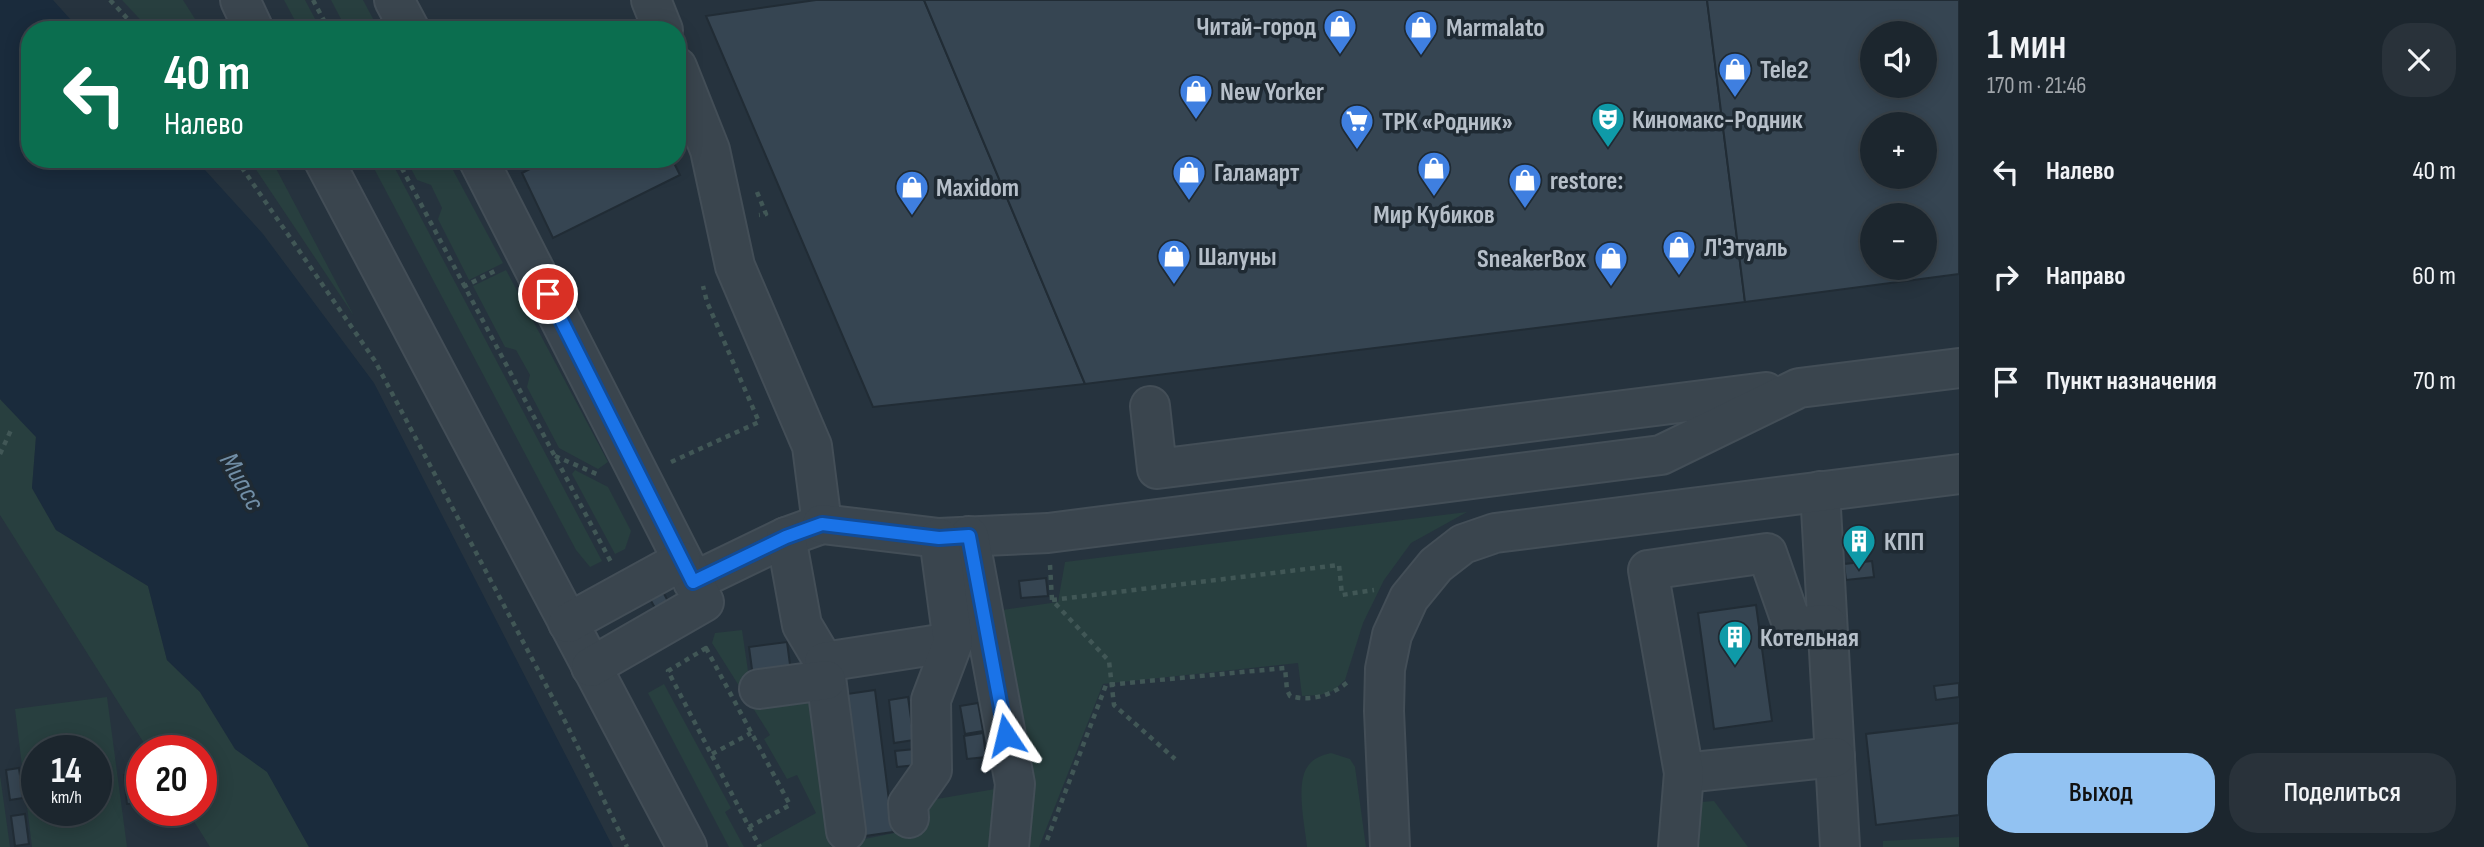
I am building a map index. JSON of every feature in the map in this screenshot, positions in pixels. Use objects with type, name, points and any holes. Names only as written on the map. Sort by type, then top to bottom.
[{"type":"street","points":[[394,0],[405,21]]},
{"type":"street","points":[[651,0],[659,21]]},
{"type":"street","points":[[686,90],[710,150],[734,266],[812,446],[822,524]]},
{"type":"street","points":[[328,168],[687,847]]},
{"type":"street","points":[[483,168],[704,602],[591,667]]},
{"type":"street","points":[[1157,405],[1157,468],[1959,368]]},
{"type":"street","points":[[568,623],[687,572],[822,524],[954,537],[1048,533],[1661,455],[1800,388]]},
{"type":"street","points":[[1390,847],[1384,711],[1385,669],[1392,635],[1409,598],[1436,565],[1463,544],[1495,533],[1959,474]]},
{"type":"street","points":[[1819,491],[1840,847]]},
{"type":"street","points":[[786,537],[802,625],[825,671],[846,831]]},
{"type":"street","points":[[909,818],[908,804],[932,770],[931,700],[953,642],[954,537]]},
{"type":"street","points":[[954,537],[1015,784],[1009,847]]},
{"type":"street","points":[[1678,847],[1684,773],[1648,570],[1767,553],[1793,627],[1828,624]]},
{"type":"street","points":[[759,689],[953,642]]},
{"type":"street","points":[[1684,773],[1835,757]]},
{"type":"path","points":[[110,0],[130,21]]},
{"type":"path","points":[[313,0],[324,21]]},
{"type":"path","points":[[242,168],[375,361],[567,725],[627,847]]},
{"type":"path","points":[[402,168],[612,564],[622,560]]},
{"type":"path","points":[[463,287],[508,265]]},
{"type":"path","points":[[640,477],[759,422],[704,294],[703,282]]},
{"type":"path","points":[[0,454],[11,430]]},
{"type":"path","points":[[1048,533],[1052,600],[1109,661],[1114,705],[1175,759]]},
{"type":"path","points":[[1052,600],[1339,565],[1342,595],[1385,589]]},
{"type":"path","points":[[749,827],[790,805],[706,648],[668,671],[712,754],[749,827],[760,847]]},
{"type":"path","points":[[712,754],[751,733]]},
{"type":"green space","points":[[122,0],[183,0],[196,21],[142,21]]},
{"type":"green space","points":[[284,0],[305,0],[316,21],[295,21]]},
{"type":"green space","points":[[331,0],[363,0],[374,21],[340,21]]},
{"type":"green space","points":[[255,168],[276,168],[354,316]]},
{"type":"green space","points":[[374,168],[395,168],[602,561],[590,567],[576,550]]},
{"type":"green space","points":[[411,168],[452,168],[503,263],[469,280],[438,219],[442,208],[431,185],[417,180]]},
{"type":"green space","points":[[506,270],[608,462],[598,469],[559,448],[527,387],[530,375],[516,350],[505,347],[473,286]]},
{"type":"green space","points":[[0,399],[36,437],[32,488],[56,530],[148,586],[167,660],[200,692],[235,749],[267,771],[309,847],[210,847],[197,826],[217,826],[217,735],[139,735],[0,515]]},
{"type":"green space","points":[[575,470],[608,487],[631,531],[625,549],[615,554],[572,474]]},
{"type":"green space","points":[[1467,512],[1411,543],[1384,580],[1363,623],[1345,680],[1333,691],[1302,696],[1298,663],[1103,684],[1039,847],[1019,847],[995,611],[1058,602],[1065,562]]},
{"type":"green space","points":[[742,630],[753,705],[799,700],[808,702],[812,711],[830,846],[924,827],[923,813],[931,800],[1001,788],[995,847],[755,847],[816,813],[797,775],[787,779],[764,739],[770,735],[712,643],[715,633]]},
{"type":"green space","points":[[664,684],[731,808],[725,812],[744,847],[729,847],[648,693]]},
{"type":"green space","points":[[107,697],[127,847],[32,847],[29,826],[112,826],[112,735],[21,735],[21,758],[15,709]]},
{"type":"green space","points":[[1331,753],[1350,759],[1355,767],[1366,847],[1307,847],[1301,794],[1304,774],[1313,761]]},
{"type":"green space","points":[[0,775],[10,847],[0,847]]},
{"type":"green space","points":[[1714,801],[1748,847],[1696,847],[1700,841],[1689,803]]},
{"type":"green space","points":[[1959,837],[1959,847],[1883,847],[1883,841]]},
{"type":"water","name":"Миасс","points":[[0,0],[53,0],[72,21],[21,21],[21,168],[203,168],[263,234],[374,383],[613,847],[309,847],[267,772],[235,749],[200,692],[167,660],[148,586],[56,530],[32,488],[36,437],[0,399]]},
{"type":"building","points":[[816,0],[924,0],[1085,384],[873,407],[706,16]]},
{"type":"building","name":"ТРК «Родник»","points":[[924,0],[1707,0],[1745,302],[1085,384]]},
{"type":"building","points":[[1707,0],[1959,0],[1959,274],[1937,277],[1937,203],[1860,203],[1860,280],[1913,280],[1745,302]]},
{"type":"building","points":[[532,168],[676,168],[680,175],[553,238],[522,173]]},
{"type":"building","name":"КПП","points":[[1872,561],[1874,577],[1846,580],[1844,564]]},
{"type":"building","points":[[1046,578],[1048,596],[1021,598],[1019,581]]},
{"type":"building","points":[[663,592],[668,601],[655,608],[650,599]]},
{"type":"building","name":"Котельная","points":[[1756,605],[1772,721],[1714,729],[1698,613]]},
{"type":"building","points":[[787,642],[791,672],[753,677],[749,647]]},
{"type":"building","points":[[1959,683],[1959,697],[1936,700],[1934,686]]},
{"type":"building","points":[[875,690],[893,832],[865,836],[847,694]]},
{"type":"building","points":[[908,697],[914,740],[894,743],[889,700]]},
{"type":"building","points":[[978,703],[983,731],[965,734],[960,706]]},
{"type":"building","points":[[1959,723],[1959,815],[1876,825],[1866,734]]},
{"type":"building","points":[[983,733],[986,757],[967,759],[964,736]]},
{"type":"building","points":[[915,749],[917,765],[897,767],[895,751]]},
{"type":"building","points":[[19,768],[21,798],[10,800],[6,770]]},
{"type":"building","points":[[21,815],[21,826],[27,826],[29,844],[15,846],[11,816]]},
{"type":"place","name":"Читай-город","points":[[1340,56]]},
{"type":"place","name":"Marmalato","points":[[1421,57]]},
{"type":"place","name":"Tele2","points":[[1735,99]]},
{"type":"place","name":"New Yorker","points":[[1196,121]]},
{"type":"place","name":"Киномакс-Родник","points":[[1608,149]]},
{"type":"place","name":"ТРК «Родник»","points":[[1357,151]]},
{"type":"place","name":"Мир Кубиков","points":[[1434,198]]},
{"type":"place","name":"Галамарт","points":[[1189,202]]},
{"type":"place","name":"restore:","points":[[1525,210]]},
{"type":"place","name":"Maxidom","points":[[912,217]]},
{"type":"place","name":"Л'Этуаль","points":[[1679,277]]},
{"type":"place","name":"Шалуны","points":[[1174,286]]},
{"type":"place","name":"SneakerBox","points":[[1611,288]]},
{"type":"place","name":"КПП","points":[[1859,571]]},
{"type":"place","name":"Котельная","points":[[1735,667]]},
{"type":"route","points":[[548,294],[693,582],[786,537],[822,524],[939,538],[969,536],[1006,735]]}]
